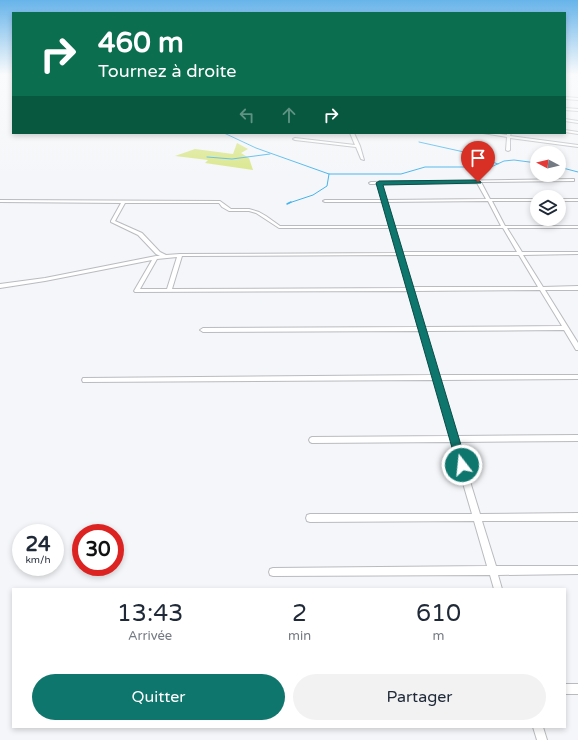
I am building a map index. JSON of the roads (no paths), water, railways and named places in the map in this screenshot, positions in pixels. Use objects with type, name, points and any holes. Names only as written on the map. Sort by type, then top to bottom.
[{"type":"street","points":[[566,120],[578,122]]},
{"type":"street","points":[[566,131],[578,133]]},
{"type":"street","points":[[352,134],[363,159]]},
{"type":"street","points":[[497,134],[578,146]]},
{"type":"street","points":[[508,150],[509,135]]},
{"type":"street","points":[[295,139],[358,146]]},
{"type":"street","points":[[371,183],[573,180]]},
{"type":"street","points":[[478,182],[578,348]]},
{"type":"street","points":[[379,183],[498,588]]},
{"type":"street","points":[[325,201],[530,200]]},
{"type":"street","points":[[566,200],[578,200]]},
{"type":"street","points":[[0,201],[220,202],[226,209],[236,211],[248,210],[264,216],[279,227],[578,227]]},
{"type":"street","points":[[123,202],[113,221],[140,234],[158,253],[166,256]]},
{"type":"street","points":[[0,286],[55,279],[166,256],[180,255],[578,253]]},
{"type":"street","points":[[169,290],[180,255]]},
{"type":"street","points":[[156,258],[137,291],[578,288]]},
{"type":"street","points":[[203,330],[566,328]]},
{"type":"street","points":[[571,337],[578,337]]},
{"type":"street","points":[[85,380],[578,377]]},
{"type":"street","points":[[312,440],[578,438]]},
{"type":"street","points":[[310,518],[578,517]]},
{"type":"street","points":[[273,572],[578,570]]},
{"type":"street","points":[[566,689],[578,689]]},
{"type":"street","points":[[538,728],[542,740]]},
{"type":"waterway","points":[[226,134],[256,148],[329,174]]},
{"type":"waterway","points":[[419,142],[464,152],[498,164]]},
{"type":"waterway","points":[[207,157],[232,159],[270,154]]},
{"type":"waterway","points":[[498,164],[504,161],[514,160],[530,162]]},
{"type":"waterway","points":[[329,174],[401,174],[425,167],[491,167],[498,164]]},
{"type":"waterway","points":[[566,169],[578,172]]},
{"type":"waterway","points":[[289,203],[313,195],[327,186],[329,174]]}]
